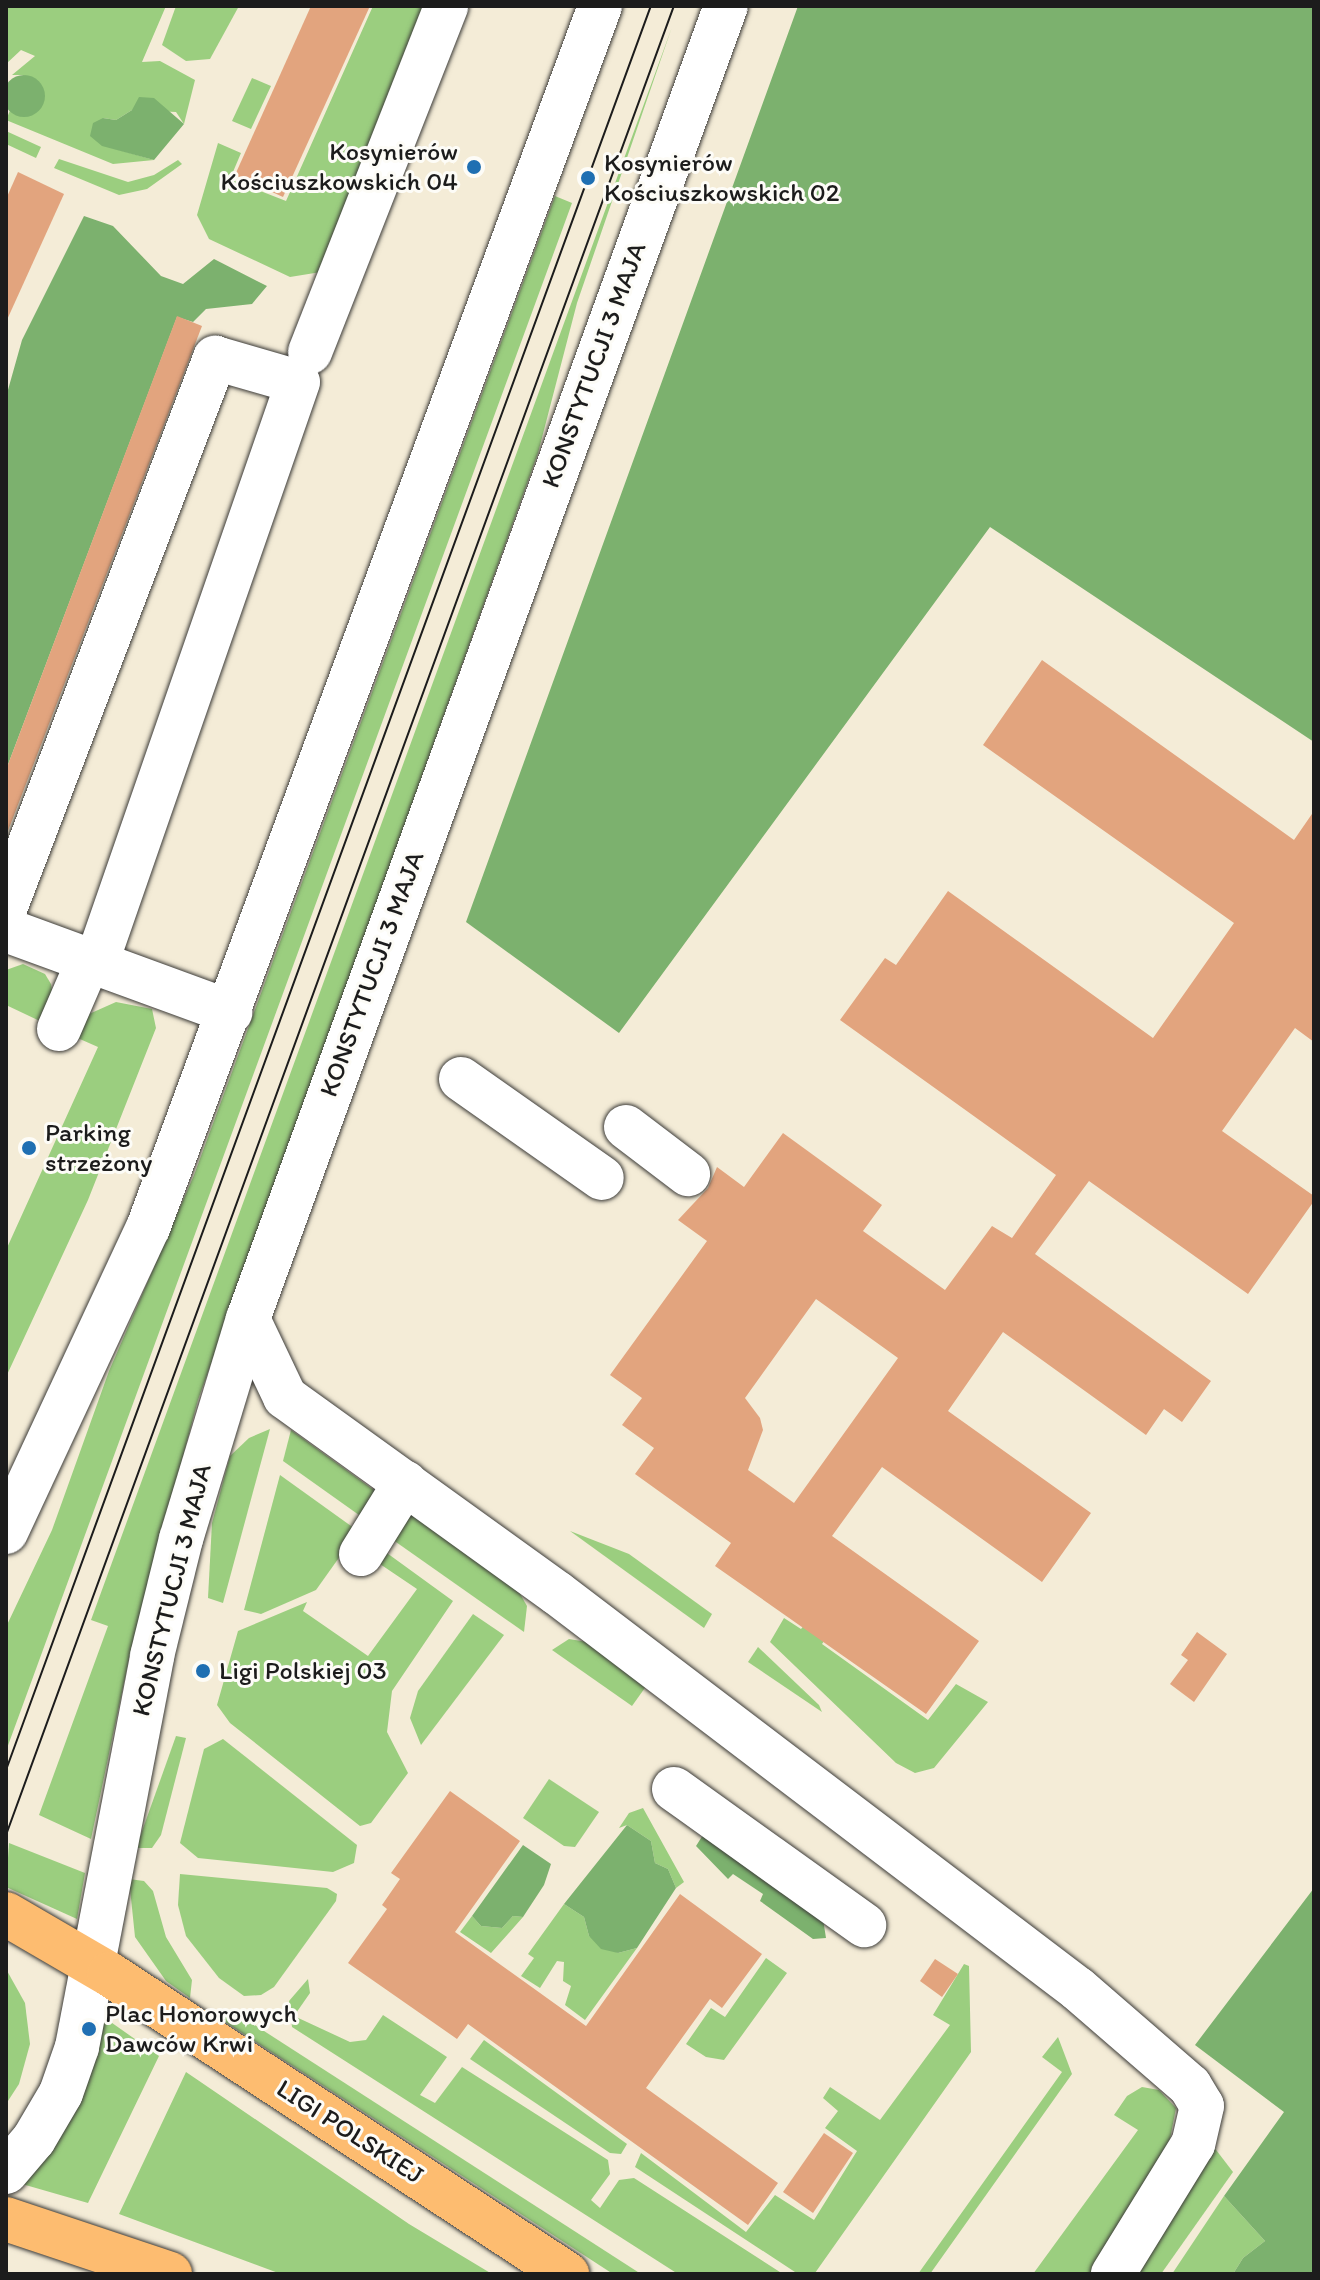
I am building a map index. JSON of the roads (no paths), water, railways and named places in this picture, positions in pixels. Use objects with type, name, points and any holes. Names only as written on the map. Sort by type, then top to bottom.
[{"type":"main road","points":[[6,1914],[93,1963]]},
{"type":"main road","name":"LIGI POLSKIEJ","points":[[93,1963],[567,2274]]},
{"type":"main road","points":[[6,2219],[170,2274]]},
{"type":"street","points":[[310,352],[446,6]]},
{"type":"street","points":[[6,1532],[148,1228],[600,6]]},
{"type":"street","name":"KONSTYTUCJI 3 MAJA","points":[[93,1963],[136,1728],[212,1434],[248,1319],[726,6]]},
{"type":"street","points":[[6,906],[215,358],[298,382],[92,963],[59,1029]]},
{"type":"street","points":[[6,930],[230,1012]]},
{"type":"street","points":[[461,1079],[602,1178]]},
{"type":"street","points":[[626,1127],[688,1174]]},
{"type":"street","points":[[248,1319],[285,1397],[405,1483],[1067,1980],[1190,2086],[1202,2106],[1193,2144],[1113,2274]]},
{"type":"street","points":[[212,1434],[285,1397]]},
{"type":"street","points":[[361,1554],[405,1483]]},
{"type":"street","points":[[674,1789],[864,1925]]},
{"type":"street","points":[[6,2172],[34,2139],[61,2093],[77,2047],[93,1963]]},
{"type":"tram line","points":[[6,1770],[651,6]]},
{"type":"tram line","points":[[6,1835],[674,6]]},
{"type":"place","name":"Kosynierów Kościuszkowskich 04","points":[[474,167]]},
{"type":"place","name":"Kosynierów Kościuszkowskich 02","points":[[588,178]]},
{"type":"place","name":"Parking strzeżony","points":[[29,1148]]},
{"type":"place","name":"Ligi Polskiej 03","points":[[203,1671]]},
{"type":"place","name":"Plac Honorowych Dawców Krwi","points":[[89,2029]]}]
